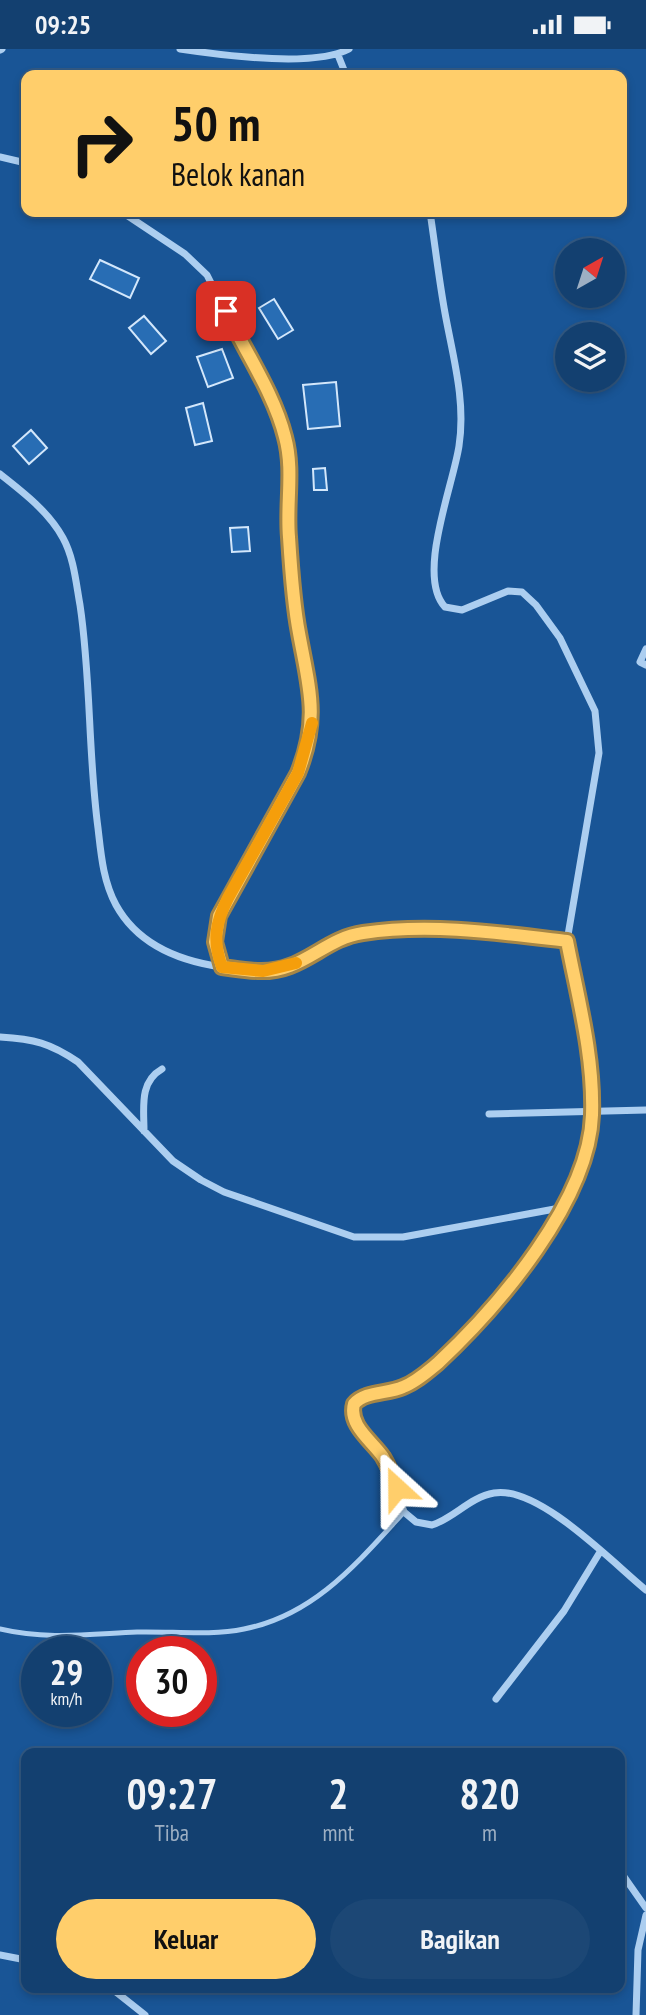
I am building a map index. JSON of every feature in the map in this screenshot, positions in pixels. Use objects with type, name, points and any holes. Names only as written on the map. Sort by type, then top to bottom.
[{"type":"street","points":[[180,49],[234,56],[338,55],[349,49]]},
{"type":"street","points":[[338,55],[344,70]]},
{"type":"street","points":[[0,157],[21,162]]},
{"type":"street","points":[[130,217],[185,254],[207,275],[279,417],[291,463],[290,554],[299,632],[311,686],[311,733],[303,762],[287,797],[219,916],[215,942],[222,967]]},
{"type":"street","points":[[431,217],[457,373],[461,426],[448,500],[437,542],[435,590],[445,607],[455,611],[470,608],[508,591],[522,592],[536,605],[560,638],[594,711],[598,753],[567,941],[585,1023],[592,1114],[583,1165],[524,1267],[438,1362],[404,1387],[365,1396],[354,1404],[354,1418],[392,1473],[404,1512],[416,1522],[432,1525],[493,1493],[520,1494],[548,1507],[646,1590]]},
{"type":"street","points":[[0,474],[43,511],[64,539],[70,556],[83,625],[89,752],[108,888],[127,921],[150,942],[182,959],[249,972],[290,966],[351,935],[394,930],[487,933],[567,941]]},
{"type":"street","points":[[646,649],[640,662],[646,665]]},
{"type":"street","points":[[0,1037],[34,1039],[60,1050],[78,1062],[173,1161],[224,1192],[354,1237],[403,1237],[560,1208]]},
{"type":"street","points":[[144,1131],[145,1089],[153,1075],[162,1069]]},
{"type":"street","points":[[489,1114],[646,1111]]},
{"type":"street","points":[[496,1699],[564,1611],[600,1552]]},
{"type":"street","points":[[625,1878],[646,1908]]},
{"type":"street","points":[[636,2015],[642,1986],[639,1941],[646,1915]]},
{"type":"street","points":[[0,1955],[21,1959]]},
{"type":"street","points":[[117,1993],[145,2015]]},
{"type":"lane","points":[[0,1629],[39,1637],[243,1629],[317,1599],[348,1573],[404,1512]]},
{"type":"building","points":[[100,260],[139,278],[130,298],[90,279]]},
{"type":"building","points":[[274,299],[293,330],[278,339],[259,308]]},
{"type":"building","points":[[144,316],[166,341],[151,354],[129,328]]},
{"type":"building","points":[[222,349],[233,378],[208,387],[197,357]]},
{"type":"building","points":[[336,382],[340,426],[308,429],[303,385]]},
{"type":"building","points":[[203,403],[212,441],[195,445],[186,408]]},
{"type":"building","points":[[31,430],[47,448],[29,464],[13,446]]},
{"type":"building","points":[[325,468],[327,490],[314,490],[313,469]]},
{"type":"building","points":[[248,527],[250,551],[232,552],[230,528]]},
{"type":"slow traffic","points":[[296,963],[275,970],[249,972],[222,967],[215,942],[219,916],[298,773],[307,751],[312,723]]},
{"type":"route","points":[[226,311],[279,417],[288,447],[291,463],[288,530],[290,554],[299,632],[311,686],[313,718],[307,751],[298,773],[219,916],[215,942],[222,967],[249,972],[275,970],[290,966],[351,935],[394,930],[513,934],[567,941],[585,1023],[592,1114],[589,1147],[576,1181],[550,1230],[505,1290],[438,1362],[404,1387],[360,1398],[352,1408],[356,1423],[385,1460],[397,1488]]}]
